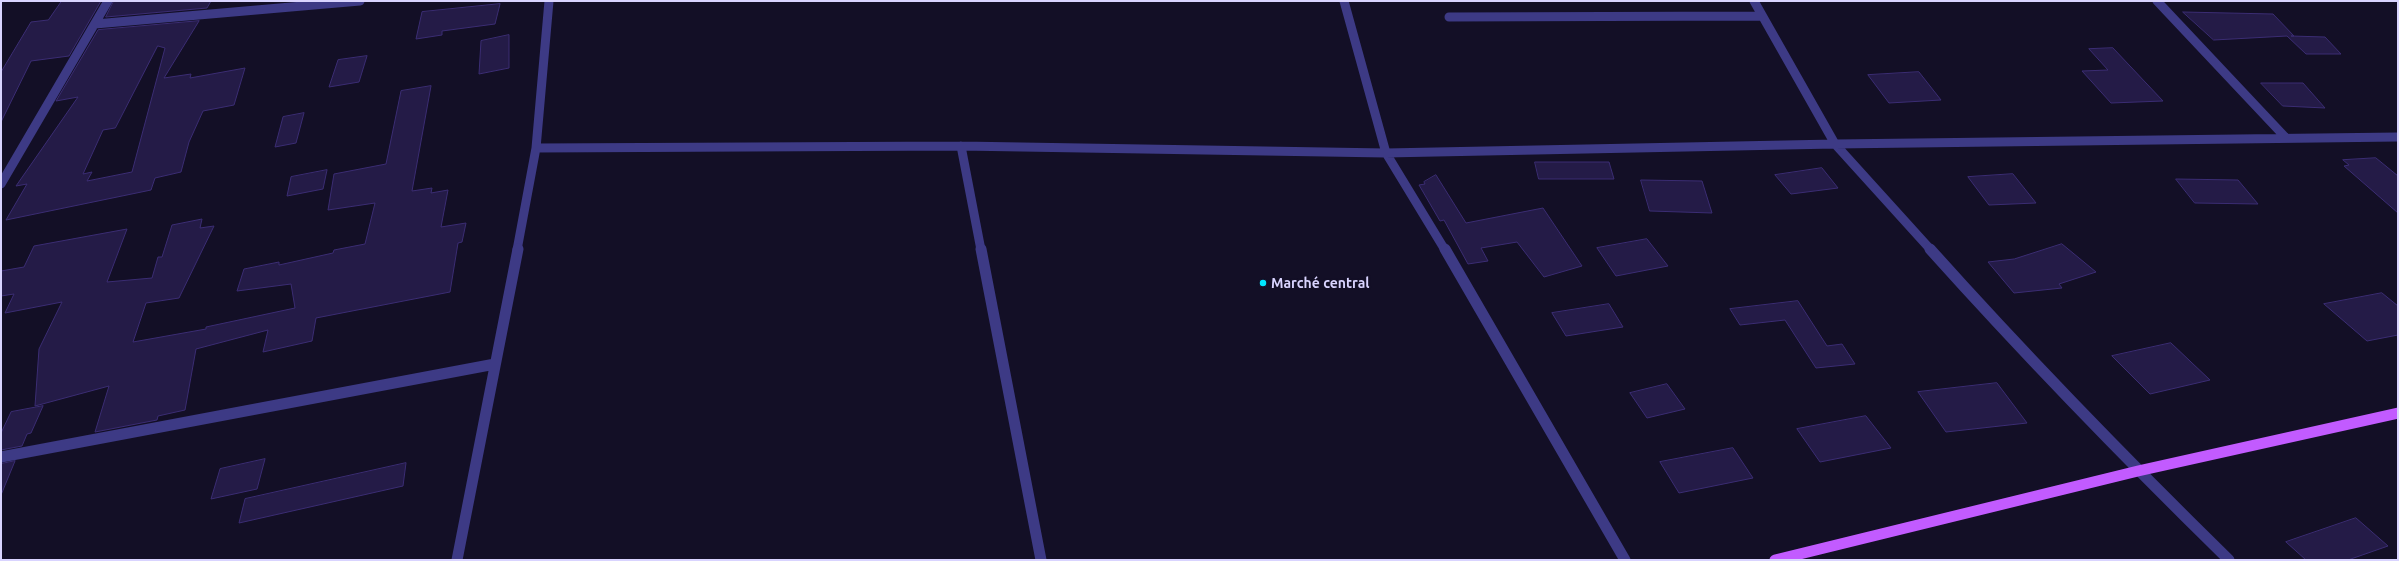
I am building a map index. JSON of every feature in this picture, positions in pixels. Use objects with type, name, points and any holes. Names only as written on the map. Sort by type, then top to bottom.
[{"type":"main road","points":[[1775,560],[2138,472],[2398,413]]},
{"type":"street","points":[[1,184],[108,1]]},
{"type":"street","points":[[95,24],[360,1]]},
{"type":"street","points":[[457,560],[536,148],[549,1]]},
{"type":"street","points":[[1344,1],[1386,153],[1420,207],[1625,560]]},
{"type":"street","points":[[1754,1],[1761,16],[1835,144],[2017,346],[2138,472],[2229,560]]},
{"type":"street","points":[[2156,1],[2286,138]]},
{"type":"street","points":[[1449,17],[1761,16]]},
{"type":"street","points":[[536,148],[961,146],[1386,153],[1835,144],[2398,137]]},
{"type":"street","points":[[961,146],[1041,560]]},
{"type":"street","points":[[1,456],[495,364]]},
{"type":"building","points":[[62,1],[101,1],[69,56],[31,61],[1,122],[1,72],[31,22],[48,20]]},
{"type":"building","points":[[114,1],[211,1],[207,8],[106,17]]},
{"type":"building","points":[[500,4],[495,24],[442,31],[442,35],[416,39],[422,12]]},
{"type":"building","points":[[2183,12],[2273,14],[2294,36],[2291,36],[2325,37],[2341,54],[2306,54],[2287,36],[2214,40]]},
{"type":"building","points":[[199,21],[164,78],[191,74],[190,78],[245,68],[234,105],[203,111],[189,142],[181,172],[155,178],[151,190],[6,220],[27,184],[16,186],[78,97],[56,101],[98,30]],"holes":[[[158,46],[165,48],[132,172],[87,181],[92,172],[83,174],[103,130],[115,128]]]},
{"type":"building","points":[[509,35],[509,68],[479,74],[481,41]]},
{"type":"building","points":[[2113,48],[2163,101],[2111,103],[2082,71],[2108,70],[2089,49]]},
{"type":"building","points":[[367,56],[359,82],[329,87],[338,60]]},
{"type":"building","points":[[1919,72],[1941,100],[1889,103],[1868,75]]},
{"type":"building","points":[[2261,83],[2303,83],[2325,108],[2283,106]]},
{"type":"building","points":[[431,86],[412,191],[432,188],[431,193],[448,190],[441,227],[466,223],[462,242],[458,243],[450,292],[316,318],[312,341],[263,352],[268,330],[196,349],[185,410],[158,416],[157,420],[95,432],[109,386],[35,406],[39,349],[62,302],[5,313],[14,294],[1,296],[1,271],[24,267],[34,246],[127,229],[107,282],[152,278],[158,257],[162,257],[172,225],[202,219],[200,228],[214,226],[179,298],[146,303],[133,342],[206,329],[206,327],[295,308],[291,284],[237,291],[244,269],[279,262],[279,265],[333,253],[334,250],[365,244],[375,203],[328,210],[334,174],[386,164],[401,91]]},
{"type":"building","points":[[304,113],[296,143],[275,147],[283,117]]},
{"type":"building","points":[[2376,158],[2398,176],[2398,213],[2344,166],[2349,165],[2343,160]]},
{"type":"building","points":[[1535,162],[1609,162],[1614,179],[1539,179]]},
{"type":"building","points":[[1822,168],[1838,188],[1791,194],[1775,175]]},
{"type":"building","points":[[327,170],[323,189],[287,196],[291,177]]},
{"type":"building","points":[[2013,174],[2036,203],[1989,205],[1968,177]]},
{"type":"building","points":[[1436,175],[1466,223],[1543,208],[1582,266],[1544,277],[1517,242],[1481,248],[1488,261],[1468,264],[1444,220],[1440,221],[1419,185],[1425,184],[1424,182]]},
{"type":"building","points":[[2176,179],[2238,180],[2258,204],[2195,203]]},
{"type":"building","points":[[1641,180],[1702,181],[1712,213],[1650,211]]},
{"type":"building","points":[[1647,239],[1668,266],[1616,276],[1597,248]]},
{"type":"building","points":[[2062,244],[2096,272],[2059,284],[2062,288],[2014,293],[1988,262],[2014,259]]},
{"type":"building","points":[[2382,293],[2398,306],[2398,335],[2367,341],[2324,304]]},
{"type":"building","points":[[1798,301],[1827,346],[1842,344],[1855,364],[1816,368],[1785,320],[1740,325],[1730,309]]},
{"type":"building","points":[[1609,304],[1623,327],[1566,336],[1552,313]]},
{"type":"building","points":[[2171,343],[2210,380],[2150,394],[2112,356]]},
{"type":"building","points":[[1997,383],[2027,423],[1946,432],[1918,392]]},
{"type":"building","points":[[1667,384],[1685,409],[1647,418],[1630,393]]},
{"type":"building","points":[[43,406],[31,433],[27,434],[22,446],[1,450],[1,433],[11,412]]},
{"type":"building","points":[[1866,416],[1891,448],[1820,462],[1797,429]]},
{"type":"building","points":[[1733,448],[1753,478],[1679,493],[1660,462]]},
{"type":"building","points":[[265,459],[257,489],[211,499],[220,469]]},
{"type":"building","points":[[15,461],[1,495],[1,464]]},
{"type":"building","points":[[406,463],[403,486],[239,523],[245,499]]},
{"type":"building","points":[[2356,518],[2388,546],[2348,560],[2306,560],[2286,542]]},
{"type":"place","name":"Marché central","points":[[1263,283]]}]
